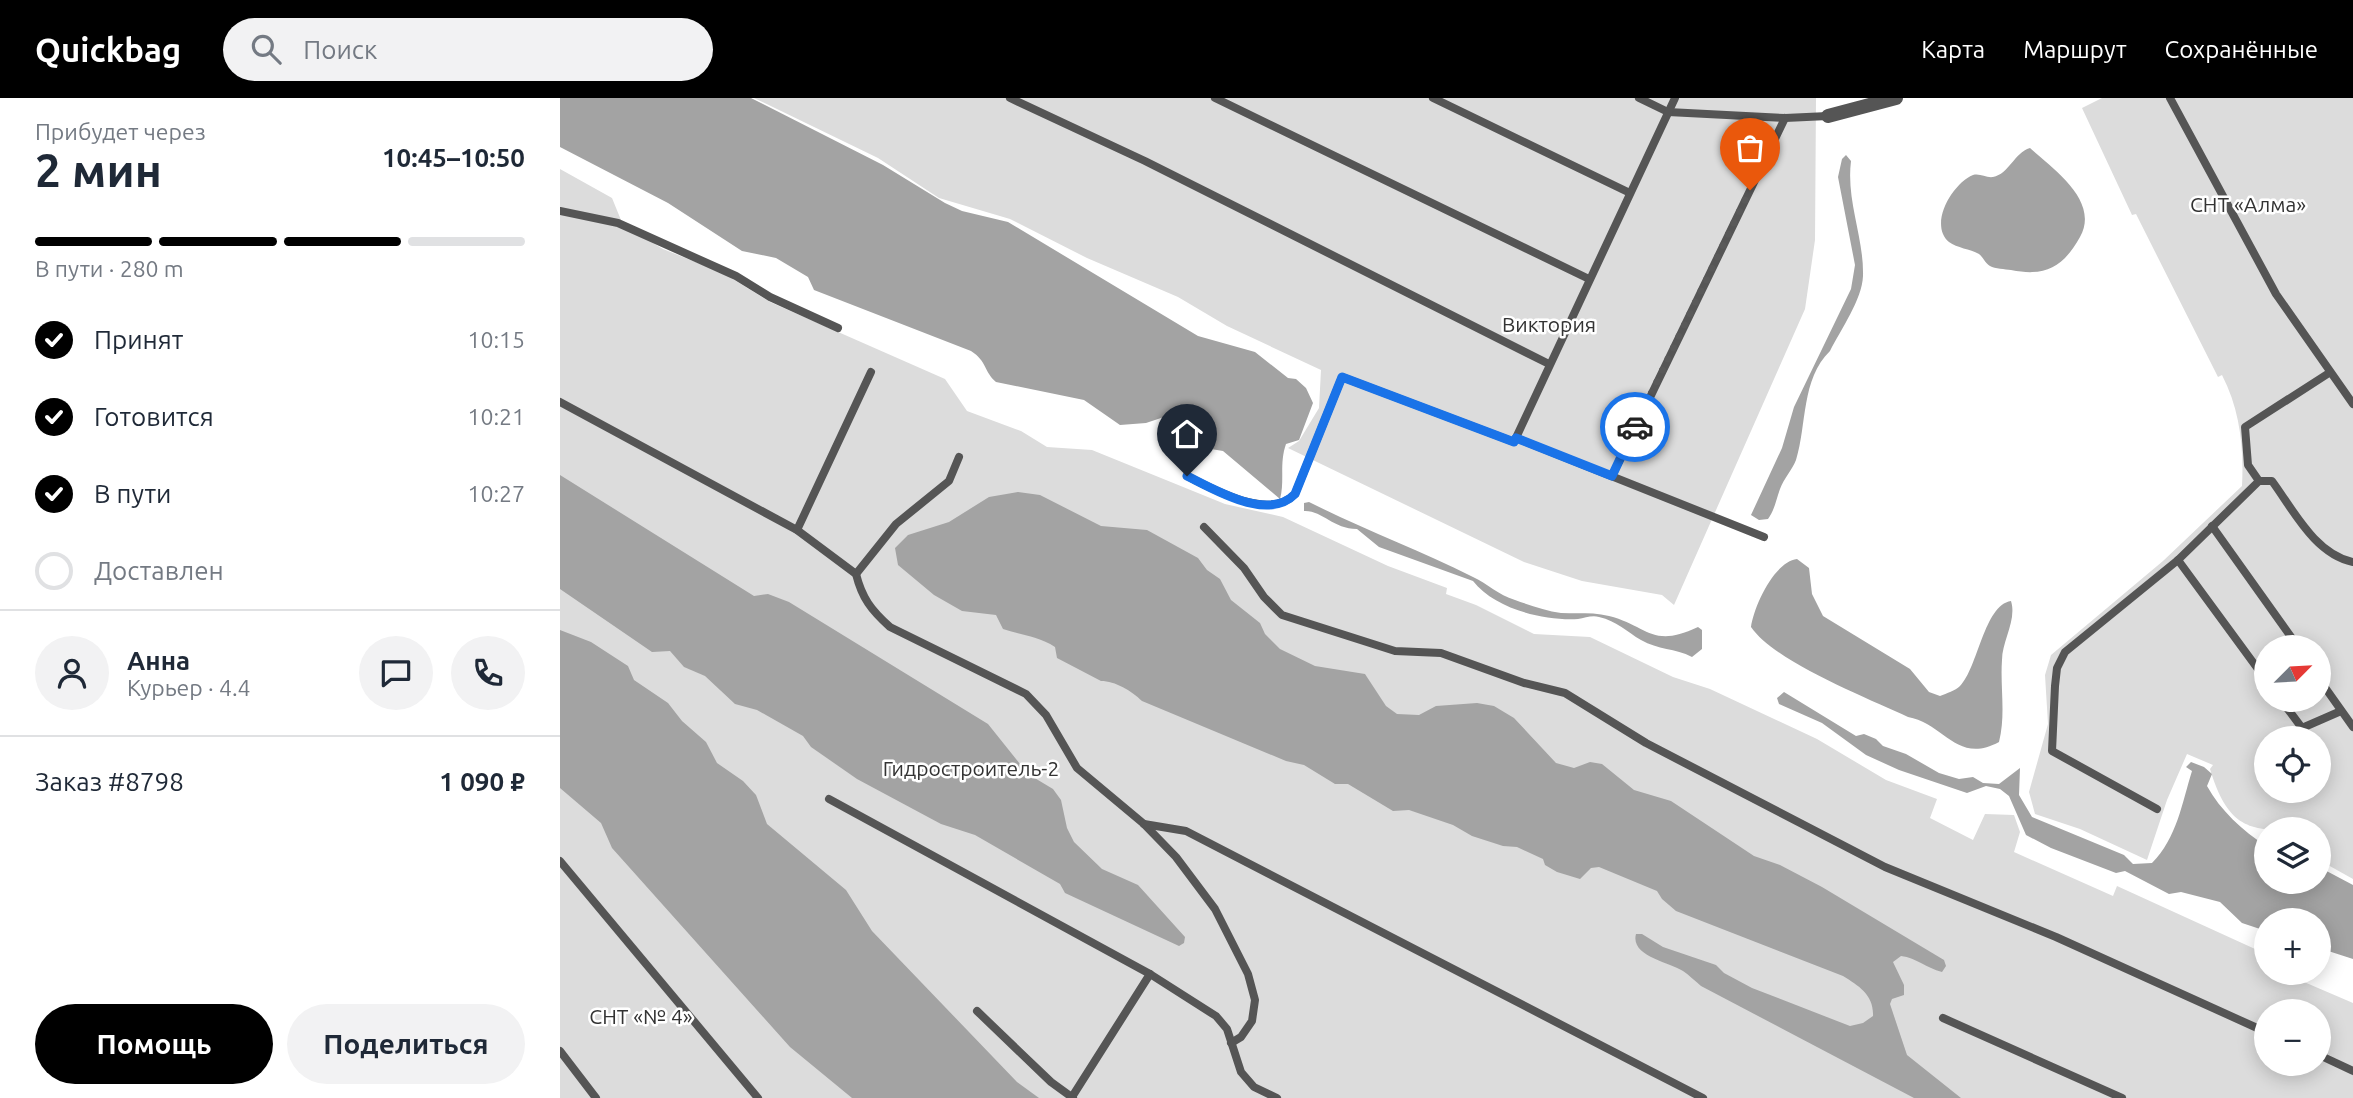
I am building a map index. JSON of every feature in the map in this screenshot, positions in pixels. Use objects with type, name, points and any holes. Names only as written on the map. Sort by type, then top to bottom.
[{"type":"street","points":[[1828,116],[1896,98]]},
{"type":"lane","points":[[1010,98],[1145,161],[1549,365]]},
{"type":"lane","points":[[1215,98],[1589,279]]},
{"type":"lane","points":[[1433,98],[1630,193]]},
{"type":"lane","points":[[1639,98],[1668,112],[1785,118],[1828,116]]},
{"type":"lane","points":[[1187,476],[1225,495],[1271,506],[1286,503],[1295,494],[1342,377],[1514,442],[1675,98]]},
{"type":"lane","points":[[2171,98],[2276,294],[2353,404]]},
{"type":"lane","points":[[1612,476],[1785,118]]},
{"type":"lane","points":[[560,211],[618,223],[736,276],[770,297],[838,328]]},
{"type":"lane","points":[[797,530],[871,372]]},
{"type":"lane","points":[[2259,481],[2248,465],[2245,427],[2329,373]]},
{"type":"lane","points":[[560,402],[797,530],[856,574],[861,594],[872,611],[890,627],[1026,694],[1046,715],[1077,768],[1144,824],[1176,857],[1215,909],[1248,974],[1255,1000],[1252,1021],[1241,1037],[1231,1044]]},
{"type":"lane","points":[[1516,438],[1764,537]]},
{"type":"lane","points":[[856,574],[896,524],[949,481],[959,457]]},
{"type":"lane","points":[[2157,809],[2052,751],[2057,668],[2065,652],[2178,559],[2259,481],[2272,481],[2323,549],[2335,558],[2353,562]]},
{"type":"lane","points":[[2212,526],[2290,635]]},
{"type":"lane","points":[[1204,527],[1244,568],[1264,597],[1282,615],[1395,651],[1441,653],[1524,683],[1565,693],[1646,743],[1885,867],[2056,937],[2254,1027]]},
{"type":"lane","points":[[2178,559],[2254,664]]},
{"type":"lane","points":[[2331,697],[2353,727]]},
{"type":"lane","points":[[2290,712],[2302,728],[2341,712]]},
{"type":"lane","points":[[828,799],[1150,974],[1216,1016],[1227,1029],[1241,1072],[1254,1087],[1277,1098]]},
{"type":"lane","points":[[1144,824],[1186,831],[1703,1098]]},
{"type":"lane","points":[[560,862],[758,1098]]},
{"type":"lane","points":[[977,1011],[1051,1082],[1072,1098],[1150,974]]},
{"type":"lane","points":[[1943,1018],[2122,1098]]},
{"type":"lane","points":[[560,1051],[596,1098]]},
{"type":"lane","points":[[2331,1061],[2353,1071]]},
{"type":"green space","name":"Виктория","points":[[754,98],[1816,98],[1815,240],[1805,309],[1674,605],[1662,595],[1582,581],[1524,562],[1288,448],[1299,441],[1319,408],[1321,370],[1227,326],[1178,297],[1087,258],[1010,219],[939,198],[878,158]]},
{"type":"green space","name":"СНТ «Алма»","points":[[2102,98],[2353,98],[2353,879],[2331,867],[2331,817],[2254,817],[2254,826],[2249,825],[2237,819],[2227,808],[2210,769],[2213,765],[2187,754],[2167,800],[2147,860],[2080,829],[2035,814],[2029,792],[2048,724],[2045,675],[2051,655],[2163,561],[2242,486],[2240,429],[2228,388],[2222,375],[2218,377],[2136,214],[2132,215],[2082,108]]},
{"type":"green space","name":"Гидростроитель-2","points":[[560,169],[612,198],[623,225],[663,249],[723,273],[770,302],[945,379],[967,411],[1021,431],[1047,447],[1092,450],[1225,504],[1283,517],[1388,566],[1447,588],[1446,594],[1476,605],[1534,634],[1590,637],[1673,677],[1710,689],[1817,739],[1886,780],[1937,799],[1930,818],[1973,840],[1985,814],[2014,815],[2020,832],[2014,852],[2113,896],[2117,886],[2254,949],[2254,985],[2311,985],[2353,1003],[2353,1098],[560,1098]]},
{"type":"shaded area","points":[[560,98],[751,98],[883,165],[945,203],[962,211],[1008,222],[1198,336],[1255,352],[1288,378],[1296,379],[1306,388],[1313,403],[1299,440],[1286,444],[1280,499],[1223,451],[1211,449],[1198,440],[1193,428],[1180,417],[1170,415],[1146,423],[1120,425],[1084,400],[996,382],[971,351],[814,290],[808,277],[776,258],[742,251],[668,203],[560,147]]},
{"type":"shaded area","points":[[2030,148],[2072,187],[2084,211],[2085,224],[2067,256],[2044,271],[2023,272],[1995,268],[1988,265],[1979,254],[1949,242],[1943,234],[1942,215],[1951,195],[1965,179],[1973,175],[1999,175]]},
{"type":"shaded area","points":[[1846,155],[1851,161],[1851,190],[1863,262],[1862,285],[1850,314],[1814,375],[1796,460],[1768,519],[1759,520],[1751,515],[1782,448],[1794,407],[1851,289],[1855,265],[1838,177],[1842,159]]},
{"type":"shaded area","points":[[560,475],[754,596],[768,594],[789,602],[988,724],[1028,774],[1053,789],[1061,800],[1067,828],[1074,842],[1102,869],[1138,885],[1185,937],[1184,943],[1179,946],[1065,893],[1060,884],[975,835],[941,824],[857,779],[811,747],[803,736],[757,710],[735,704],[705,676],[684,667],[670,651],[652,652],[560,589]]},
{"type":"shaded area","points":[[1018,492],[1040,495],[1101,526],[1147,530],[1198,558],[1207,570],[1220,579],[1231,600],[1260,623],[1265,634],[1280,649],[1315,666],[1365,674],[1386,706],[1397,714],[1419,715],[1436,706],[1477,703],[1494,706],[1514,718],[1556,763],[1574,768],[1590,762],[1602,764],[1634,790],[1671,801],[1754,856],[1780,865],[1822,887],[1944,960],[1946,966],[1942,972],[1907,957],[1901,956],[1893,962],[1904,985],[1904,995],[1892,999],[1890,1004],[1907,1055],[1961,1098],[1914,1098],[1701,986],[1683,971],[1645,953],[1636,942],[1636,934],[1642,934],[1663,947],[1716,965],[1724,973],[1752,988],[1850,1026],[1863,1023],[1873,1016],[1871,1002],[1860,988],[1843,976],[1676,911],[1657,891],[1599,867],[1591,868],[1580,879],[1557,872],[1545,865],[1543,859],[1517,847],[1503,846],[1472,836],[1453,825],[1409,810],[1393,811],[1348,784],[1335,784],[1304,765],[1286,761],[1142,701],[1117,685],[1101,681],[1057,658],[1055,647],[1049,643],[1003,629],[996,615],[962,611],[934,595],[898,565],[895,548],[908,535],[949,522],[989,497]]},
{"type":"shaded area","points":[[1309,502],[1453,567],[1509,598],[1555,612],[1609,616],[1660,636],[1683,633],[1698,627],[1702,630],[1702,649],[1692,657],[1654,646],[1617,624],[1599,617],[1550,618],[1507,606],[1482,591],[1473,581],[1379,547],[1357,529],[1341,526],[1317,513],[1304,511],[1304,503]]},
{"type":"shaded area","points":[[1797,559],[1809,568],[1812,594],[1823,616],[1910,669],[1929,692],[1940,696],[1960,686],[1972,666],[1994,613],[2011,601],[2011,623],[2002,660],[2002,721],[1999,742],[1985,748],[1961,746],[1921,721],[1800,666],[1763,640],[1751,627],[1756,608],[1773,576],[1789,562]]},
{"type":"shaded area","points":[[560,630],[591,642],[628,666],[634,680],[668,703],[682,721],[706,742],[717,763],[743,781],[756,795],[767,824],[846,890],[872,931],[1017,1082],[1039,1098],[852,1098],[790,1047],[612,848],[601,823],[560,788]]},
{"type":"shaded area","points":[[1784,692],[1856,736],[1864,734],[1876,739],[1883,746],[1906,754],[1939,773],[1959,779],[1973,777],[1983,783],[1999,784],[2020,768],[2019,795],[2032,817],[2124,855],[2133,864],[2152,863],[2160,853],[2182,808],[2192,771],[2186,767],[2191,762],[2204,767],[2212,774],[2207,786],[2218,803],[2254,837],[2254,894],[2331,894],[2331,873],[2353,885],[2353,959],[2331,952],[2331,908],[2254,908],[2254,927],[2242,923],[2220,902],[2181,892],[2169,894],[2125,871],[2116,873],[2051,848],[2026,835],[2009,796],[2000,789],[1986,786],[1967,793],[1899,770],[1866,755],[1822,723],[1779,704],[1777,698]]},
{"type":"way so far","points":[[1635,427],[1750,190]]},
{"type":"route","points":[[1187,476],[1225,495],[1271,506],[1286,503],[1295,494],[1342,377],[1514,442],[1516,438],[1612,476],[1635,427]]},
{"type":"park label","name":"СНТ «№ 4»","points":[[641,1016]]}]
